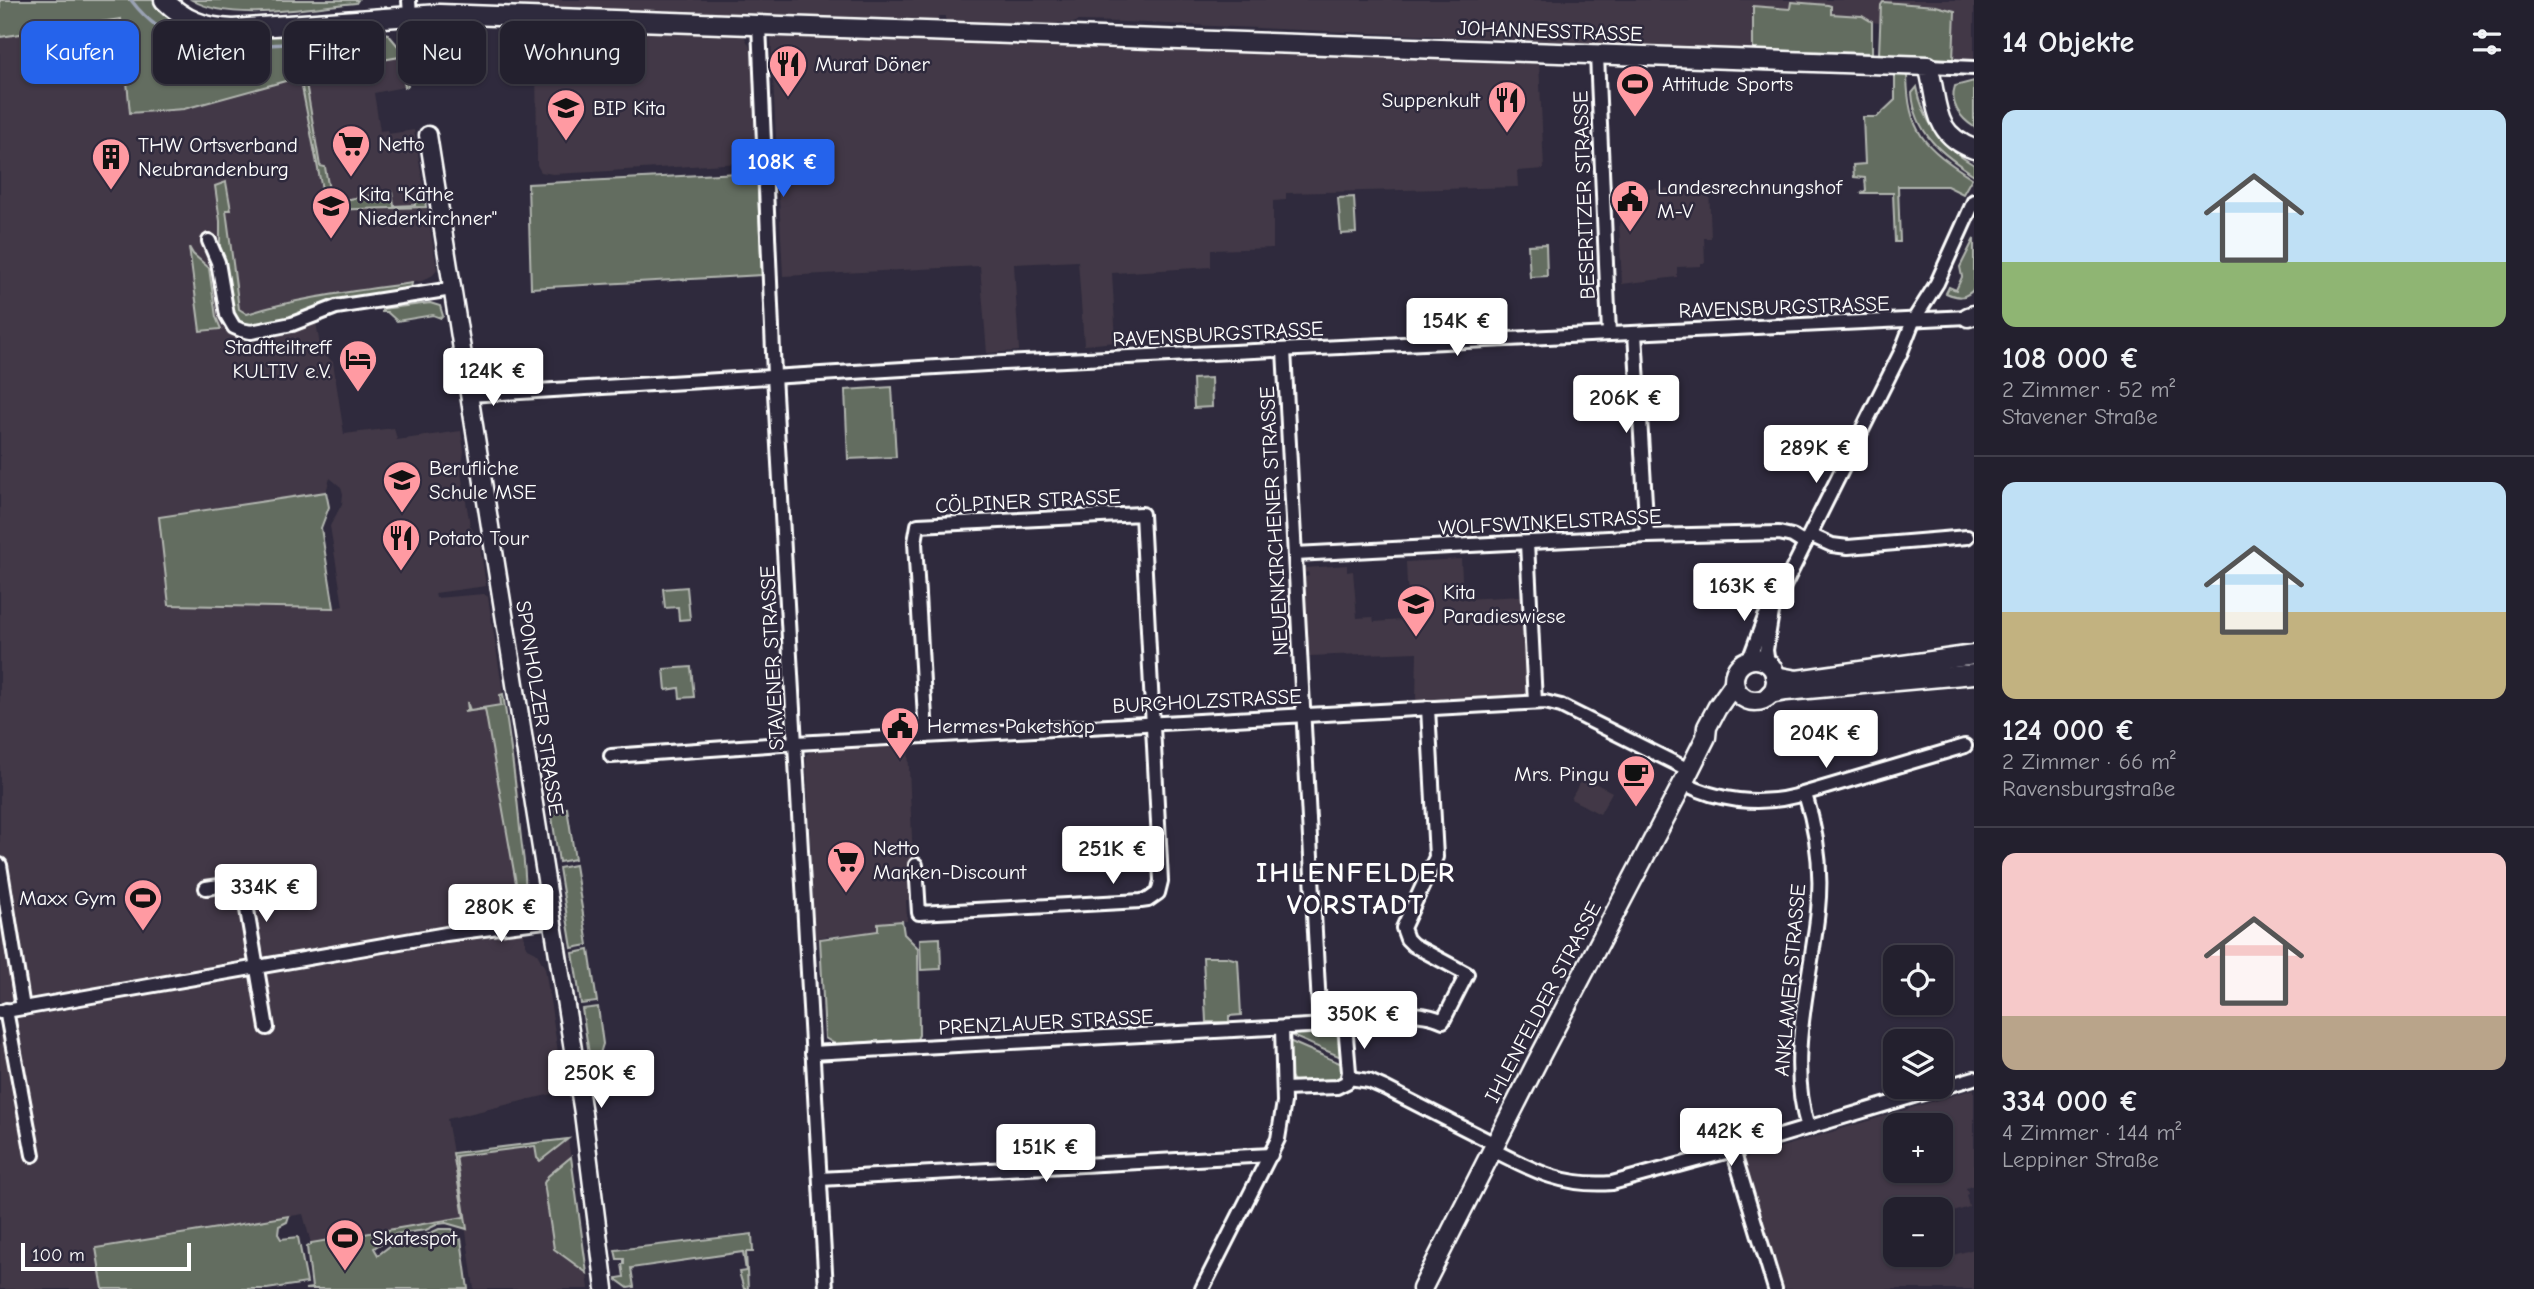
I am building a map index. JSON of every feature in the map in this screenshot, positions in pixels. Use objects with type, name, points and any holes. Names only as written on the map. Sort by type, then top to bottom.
[{"type":"main road","name":"JOHANNESSTRASSE","points":[[164,0],[191,21],[216,28],[263,28],[410,8],[439,13],[1928,66]]},
{"type":"main road","points":[[1928,66],[1933,82],[1936,113],[1942,125],[1953,137],[1974,149]]},
{"type":"main road","points":[[1771,678],[1797,680],[1974,655]]},
{"type":"main road","points":[[1749,660],[1759,660],[1771,678]]},
{"type":"main road","name":"IHLENFELDER STRASSE","points":[[1706,737],[1707,727],[1717,708],[1734,684],[1737,669],[1749,660]]},
{"type":"main road","points":[[1771,678],[1974,674]]},
{"type":"main road","name":"IHLENFELDER STRASSE","points":[[1422,1289],[1706,737],[1730,708],[1746,699],[1759,701],[1771,678]]},
{"type":"main road","points":[[1734,684],[1738,693],[1746,699]]},
{"type":"street","name":"STAVENER STRASSE","points":[[759,24],[774,375],[825,1289]]},
{"type":"street","name":"BESERITZER STRASSE","points":[[1597,55],[1609,333]]},
{"type":"street","name":"JOHANNESSTRASSE","points":[[1928,66],[1974,68]]},
{"type":"street","name":"SPONHOLZER STRASSE","points":[[428,135],[583,1113],[605,1289]]},
{"type":"street","name":"IHLENFELDER STRASSE","points":[[1749,660],[1765,617],[1773,608],[1808,539],[1901,352],[1913,321],[1937,284],[1974,201]]},
{"type":"street","points":[[209,241],[218,262],[227,315],[234,327],[240,330],[251,332],[292,324],[336,307],[453,289]]},
{"type":"street","name":"RAVENSBURGSTRASSE","points":[[469,395],[774,375],[1609,333],[1913,321],[1971,316]]},
{"type":"street","points":[[1635,333],[1647,536]]},
{"type":"street","name":"NEUENKIRCHENER STRASSE","points":[[1284,350],[1320,1026]]},
{"type":"street","name":"CÖLPINER STRASSE","points":[[926,736],[915,542],[918,525],[1142,514],[1153,723]]},
{"type":"street","name":"WOLFSWINKELSTRASSE","points":[[1295,554],[1647,536],[1779,533],[1848,547],[1967,537]]},
{"type":"street","points":[[1527,543],[1535,702]]},
{"type":"street","name":"IHLENFELDER STRASSE","points":[[1771,678],[1766,650],[1773,608]]},
{"type":"street","name":"BURGHOLZSTRASSE","points":[[611,756],[796,743],[1545,702],[1562,706],[1686,776],[1707,793],[1741,801],[1770,801],[1805,794],[1965,746]]},
{"type":"street","points":[[1284,1089],[1337,1087],[1345,1084],[1349,1078],[1345,1024],[1360,1017],[1432,1015],[1443,1021],[1467,974],[1413,945],[1404,935],[1405,921],[1436,857],[1428,708]]},
{"type":"street","points":[[916,865],[919,912],[1140,901],[1154,897],[1161,881],[1153,723]]},
{"type":"street","name":"ANKLAMER STRASSE","points":[[1805,794],[1814,825],[1818,862],[1818,908],[1798,1067],[1808,1128]]},
{"type":"street","points":[[0,865],[23,1008]]},
{"type":"street","points":[[206,888],[232,883],[243,886],[267,1028]]},
{"type":"street","points":[[33,1155],[3,1011],[446,934],[552,920]]},
{"type":"street","name":"PRENZLAUER STRASSE","points":[[812,1053],[1345,1024]]},
{"type":"street","points":[[1202,1289],[1270,1155],[1282,1124],[1282,1028]]},
{"type":"street","points":[[1349,1078],[1368,1081],[1385,1088],[1559,1180],[1594,1184],[1633,1179],[1974,1079]]},
{"type":"street","points":[[1733,1150],[1774,1289]]},
{"type":"street","points":[[820,1180],[1270,1155]]},
{"type":"shaded area","points":[[500,0],[1974,0],[1974,61],[1953,60],[1955,11],[1881,5],[1880,23],[1862,16],[1831,14],[1791,2],[1790,9],[1753,6],[1753,50],[1124,22],[1078,21],[1058,25],[946,21],[946,16],[939,16],[938,21],[564,7],[519,5]]},
{"type":"shaded area","points":[[645,30],[735,33],[744,36],[751,49],[757,162],[553,174],[541,172],[537,165],[536,84],[645,84]]},
{"type":"shaded area","points":[[21,34],[21,84],[128,84],[131,113],[194,106],[252,84],[270,84],[270,76],[284,70],[284,84],[384,84],[384,54],[398,52],[398,84],[408,86],[374,93],[380,131],[387,130],[388,134],[414,130],[437,269],[433,275],[422,281],[312,298],[321,352],[333,362],[344,434],[394,428],[397,440],[461,431],[464,451],[461,473],[470,525],[480,545],[486,586],[435,593],[436,598],[484,594],[488,597],[518,789],[526,876],[525,894],[519,900],[526,947],[536,952],[545,968],[564,1091],[447,1119],[453,1153],[568,1139],[589,1289],[474,1289],[464,1217],[311,1243],[303,1214],[96,1248],[103,1289],[0,1289],[0,37]],"holes":[[[330,478],[341,487],[342,504],[330,526],[343,606],[334,608],[159,517],[326,492]]]},
{"type":"shaded area","points":[[774,35],[1539,63],[1544,169],[1517,171],[1518,187],[1286,193],[1286,200],[1273,201],[1273,248],[1211,250],[1211,267],[1112,273],[1116,342],[1084,345],[1078,261],[1014,264],[1019,351],[987,353],[980,266],[783,276],[771,38]]},
{"type":"shaded area","points":[[1709,187],[1711,238],[1704,238],[1705,263],[1701,263],[1701,266],[1677,267],[1677,277],[1622,284],[1618,190]]},
{"type":"shaded area","name":"Kita Paradieswiese","points":[[1461,559],[1463,599],[1523,596],[1526,695],[1416,701],[1417,652],[1308,656],[1305,577],[1309,576],[1308,572],[1304,573],[1305,568],[1347,565],[1347,572],[1353,571],[1357,618],[1373,617],[1374,622],[1417,619],[1407,585],[1406,562]]},
{"type":"shaded area","points":[[908,745],[913,861],[910,867],[911,900],[906,900],[907,921],[878,923],[878,931],[822,937],[815,941],[806,755],[811,751]]},
{"type":"shaded area","points":[[1583,777],[1612,792],[1600,814],[1571,799]]},
{"type":"shaded area","points":[[1974,1089],[1974,1185],[1966,1188],[1969,1207],[1953,1212],[1953,1197],[1883,1197],[1883,1267],[1953,1267],[1953,1255],[1974,1249],[1974,1289],[1781,1289],[1742,1159],[1883,1116],[1883,1183],[1953,1183],[1953,1113],[1894,1113],[1941,1099],[1953,1099],[1953,1095]]},
{"type":"green space","points":[[0,0],[154,0],[177,21],[153,21],[153,84],[270,84],[270,36],[284,37],[284,81],[184,109],[130,113],[127,84],[139,84],[139,21],[21,21],[21,34],[0,37]]},
{"type":"green space","points":[[192,0],[358,0],[356,3],[249,12],[208,7]]},
{"type":"green space","points":[[1791,2],[1828,5],[1831,6],[1831,14],[1862,16],[1872,22],[1872,53],[1753,50],[1753,6],[1790,9]]},
{"type":"green space","points":[[1883,2],[1936,6],[1955,11],[1953,60],[1879,54]]},
{"type":"green space","points":[[384,33],[398,46],[398,57],[384,60]]},
{"type":"green space","points":[[1895,74],[1907,74],[1911,111],[1922,136],[1942,157],[1972,178],[1963,194],[1947,186],[1898,186],[1900,242],[1895,242],[1893,193],[1862,193],[1866,190],[1865,178],[1854,177],[1853,165],[1865,164],[1863,117],[1877,117],[1895,100]]},
{"type":"green space","points":[[1974,81],[1974,127],[1960,115],[1953,98],[1955,86]]},
{"type":"green space","points":[[301,84],[306,84],[320,166],[325,167],[331,202],[392,192],[394,206],[415,205],[415,200],[425,200],[426,207],[326,210]]},
{"type":"green space","points":[[1917,87],[1929,123],[1944,142],[1974,165],[1974,175],[1941,151],[1924,131],[1914,107],[1912,93]]},
{"type":"green space","points":[[757,172],[762,275],[531,288],[528,184]]},
{"type":"green space","points":[[226,182],[231,210],[226,210],[239,309],[247,314],[328,295],[412,283],[411,288],[337,301],[266,325],[243,325],[232,313],[220,247],[220,221],[215,186]]},
{"type":"green space","points":[[1354,197],[1356,233],[1341,234],[1338,198]]},
{"type":"green space","points":[[1974,239],[1974,289],[1961,297],[1946,293],[1949,287],[1956,290],[1962,277],[1960,267]]},
{"type":"green space","points":[[1546,244],[1547,276],[1530,277],[1528,245]]},
{"type":"green space","points":[[189,247],[209,268],[216,317],[221,329],[200,331]]},
{"type":"green space","points":[[430,303],[440,306],[443,316],[441,318],[433,315],[397,321],[387,312],[382,312],[382,309]]},
{"type":"green space","points":[[1211,378],[1212,407],[1194,408],[1193,379]]},
{"type":"green space","points":[[892,387],[896,457],[848,459],[845,390]]},
{"type":"green space","points":[[326,492],[329,507],[321,528],[334,608],[169,605],[159,517]]},
{"type":"green space","points":[[687,587],[690,619],[679,620],[678,607],[665,608],[663,589]]},
{"type":"green space","points":[[691,667],[694,697],[680,698],[679,688],[666,690],[664,669]]},
{"type":"green space","points":[[503,694],[525,870],[525,894],[519,900],[485,709],[464,712],[468,710],[467,702],[470,710],[501,705],[500,695]]},
{"type":"green space","points":[[567,808],[575,859],[559,862],[551,811]]},
{"type":"green space","points":[[575,865],[588,945],[572,948],[559,868]]},
{"type":"green space","points":[[902,921],[904,934],[918,948],[917,1039],[835,1044],[825,1038],[820,939],[878,931],[878,923]]},
{"type":"green space","points":[[940,938],[941,969],[921,970],[920,939]]},
{"type":"green space","points":[[589,950],[597,1002],[581,1004],[573,953]]},
{"type":"green space","points":[[1203,957],[1238,960],[1241,1015],[1229,1016],[1229,1022],[1206,1022]]},
{"type":"green space","points":[[598,1007],[603,1044],[598,1060],[590,1060],[582,1009]]},
{"type":"green space","points":[[1327,1029],[1341,1038],[1343,1058],[1292,1036],[1301,1031]]},
{"type":"green space","points":[[1289,1041],[1342,1064],[1344,1075],[1339,1082],[1296,1083],[1289,1069]]},
{"type":"green space","points":[[568,1139],[540,1161],[535,1146],[456,1156],[467,1229],[446,1223],[438,1224],[426,1230],[396,1234],[374,1248],[378,1255],[399,1239],[422,1237],[439,1229],[452,1229],[461,1239],[468,1289],[305,1289],[312,1288],[307,1247],[311,1243],[464,1217],[453,1153]]},
{"type":"green space","points":[[571,1157],[587,1273],[554,1249],[544,1183],[548,1176]]},
{"type":"green space","points":[[289,1216],[287,1222],[279,1226],[278,1234],[281,1239],[298,1237],[307,1283],[267,1289],[103,1289],[96,1248]]},
{"type":"green space","points":[[752,1234],[753,1252],[746,1252],[748,1289],[744,1289],[739,1272],[746,1271],[743,1252],[631,1268],[634,1287],[628,1288],[617,1280],[624,1277],[624,1259],[617,1259],[615,1250]]},
{"type":"waterway","points":[[131,0],[159,28],[190,42],[224,46],[284,44]]},
{"type":"place","name":"Murat Döner","points":[[788,98]]},
{"type":"place","name":"Attitude Sports","points":[[1635,118]]},
{"type":"place","name":"Suppenkult","points":[[1507,134]]},
{"type":"place","name":"BIP Kita","points":[[566,142]]},
{"type":"place","name":"Netto","points":[[351,178]]},
{"type":"place","name":"THW Ortsverband Neubrandenburg","points":[[111,191]]},
{"type":"place","name":"Landesrechnungshof M-V","points":[[1630,233]]},
{"type":"place","name":"Kita \"Käthe Niederkirchner\"","points":[[331,240]]},
{"type":"place","name":"Stadtteiltreff KULTIV e.V.","points":[[358,393]]},
{"type":"place","name":"Berufliche Schule MSE","points":[[402,514]]},
{"type":"place","name":"Potato Tour","points":[[401,572]]},
{"type":"place","name":"Kita Paradieswiese","points":[[1416,638]]},
{"type":"place","name":"Hermes Paketshop","points":[[900,760]]},
{"type":"place","name":"Mrs. Pingu","points":[[1636,808]]},
{"type":"place","name":"Netto Marken-Discount","points":[[846,894]]},
{"type":"place","name":"Maxx Gym","points":[[143,932]]},
{"type":"place","name":"Skatespot","points":[[345,1272]]},
{"type":"district","name":"IHLENFELDER VORSTADT","points":[[1356,888]]}]
